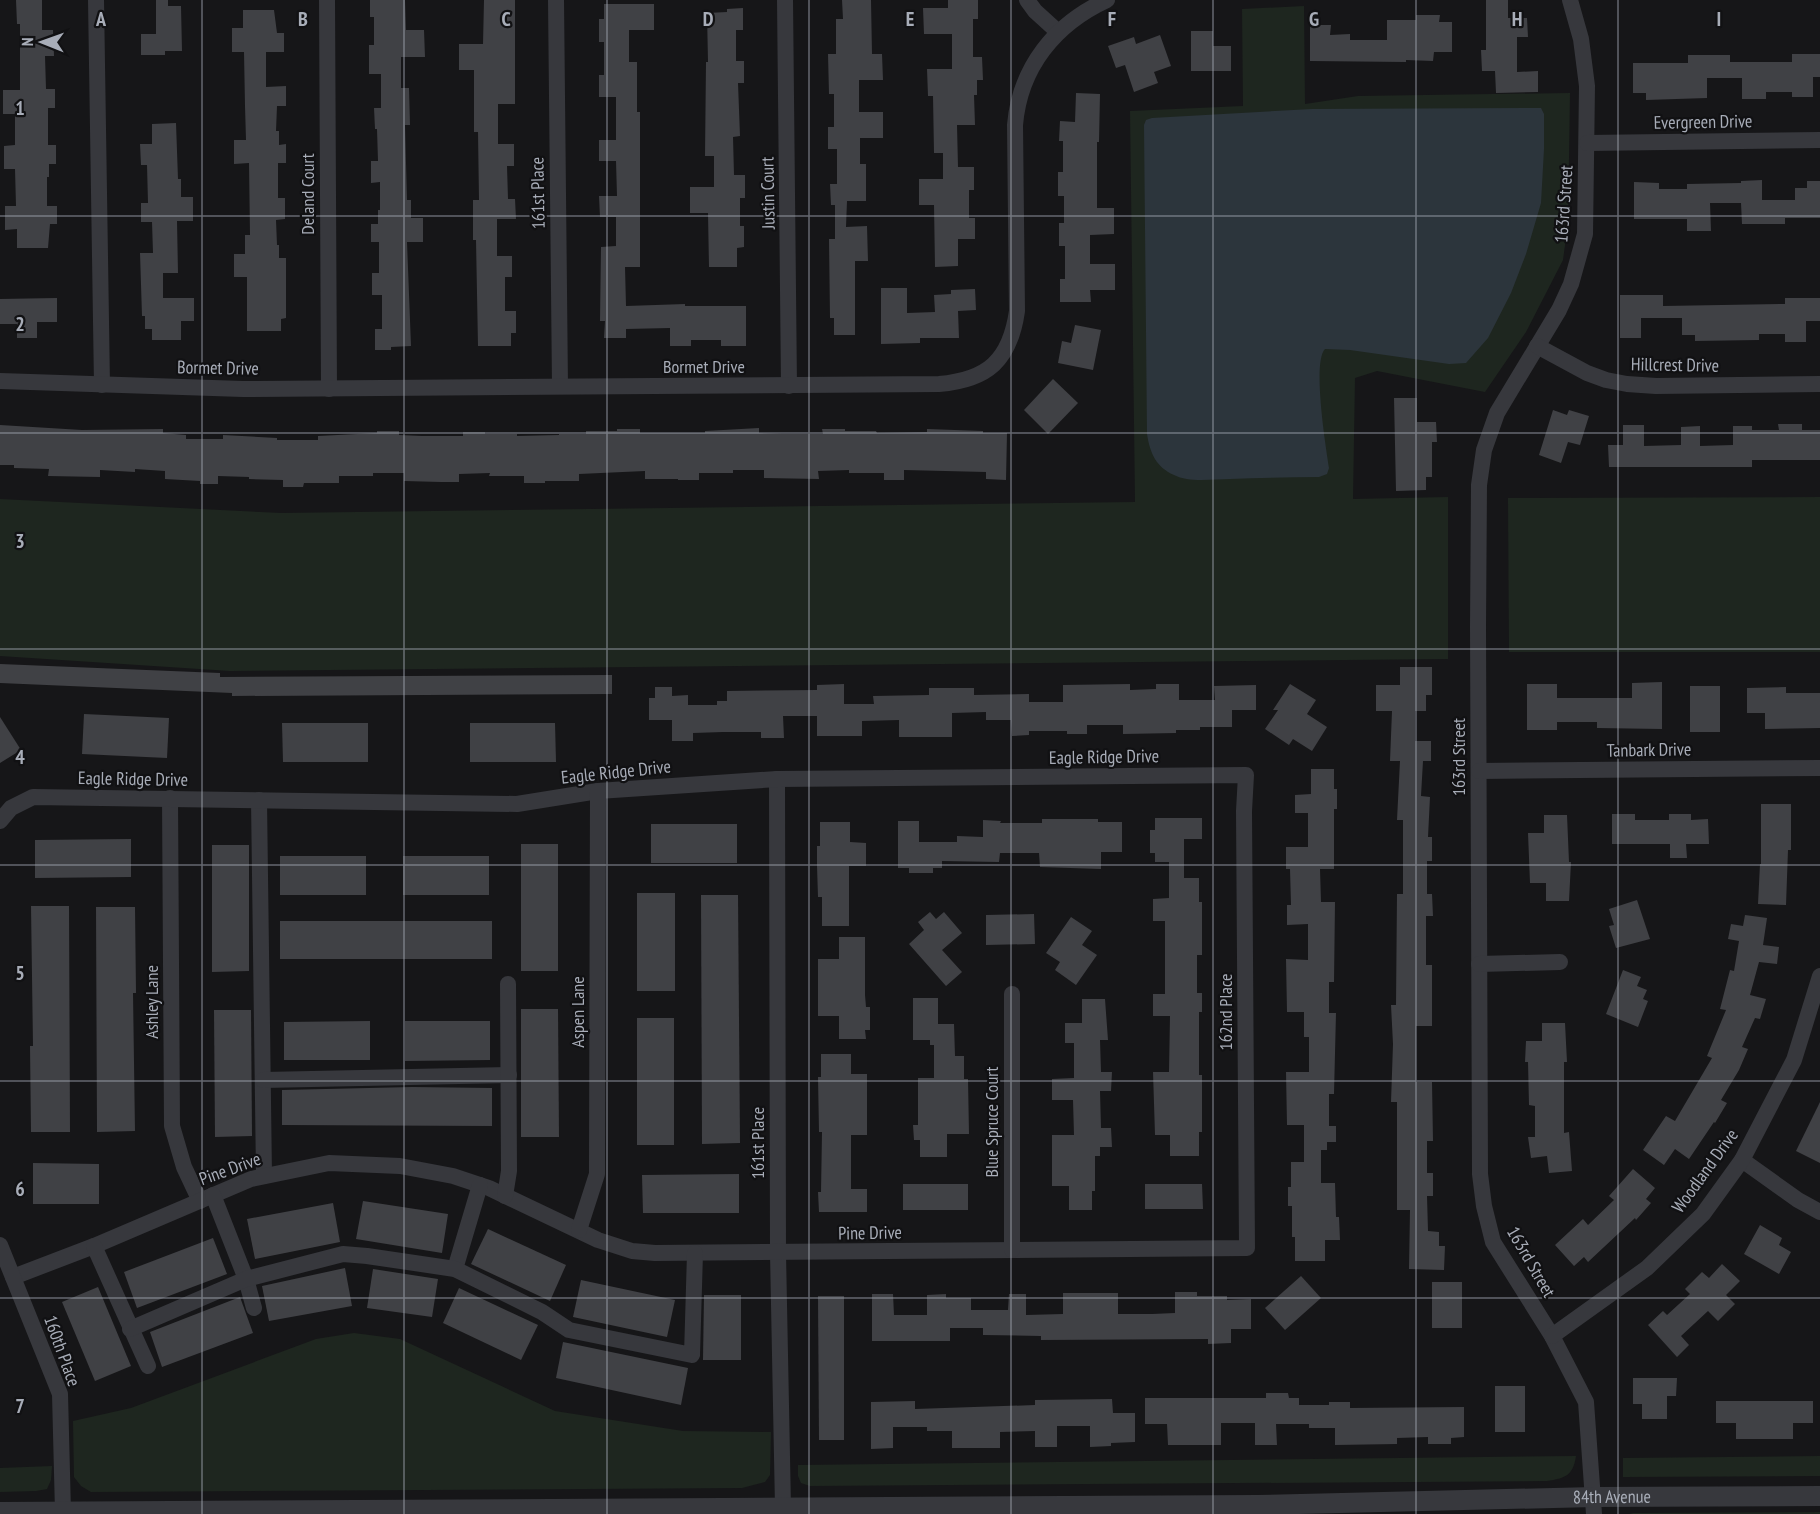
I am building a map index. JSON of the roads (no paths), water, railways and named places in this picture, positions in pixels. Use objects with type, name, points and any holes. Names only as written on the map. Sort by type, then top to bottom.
[{"type":"street","points":[[96,0],[102,385]]},
{"type":"street","name":"Deland Court","points":[[327,0],[329,388]]},
{"type":"street","name":"161st Place","points":[[556,0],[560,386]]},
{"type":"street","name":"Justin Court","points":[[785,0],[789,386]]},
{"type":"street","points":[[1027,0],[1035,11],[1057,31]]},
{"type":"street","name":"Bormet Drive","points":[[0,381],[243,389],[956,383],[981,374],[1000,357],[1009,344],[1014,330],[1017,311],[1017,112],[1026,81],[1035,62],[1057,31],[1071,20],[1107,0]]},
{"type":"street","name":"163rd Street","points":[[1570,0],[1581,39],[1587,86],[1585,234],[1571,284],[1559,310],[1497,413],[1490,430],[1481,467],[1478,501],[1480,1174],[1484,1206],[1493,1242],[1552,1336],[1586,1402],[1594,1506]]},
{"type":"street","name":"Evergreen Drive","points":[[1587,143],[1820,140]]},
{"type":"street","name":"Hillcrest Drive","points":[[1538,346],[1587,373],[1606,380],[1628,384],[1656,386],[1820,384]]},
{"type":"street","name":"Tanbark Drive","points":[[1479,771],[1820,768]]},
{"type":"street","name":"Eagle Ridge Drive","points":[[0,821],[11,808],[33,797],[517,804],[598,792],[777,779],[1246,775]]},
{"type":"street","name":"162nd Place","points":[[1246,775],[1244,823],[1247,1248]]},
{"type":"street","name":"161st Place","points":[[777,779],[778,1253],[783,1507]]},
{"type":"street","name":"Aspen Lane","points":[[579,1230],[597,1174],[598,792]]},
{"type":"street","name":"Ashley Lane","points":[[170,798],[171,1126],[184,1167],[206,1198],[246,1279],[254,1308]]},
{"type":"street","points":[[259,800],[264,1176]]},
{"type":"street","points":[[1479,964],[1560,962]]},
{"type":"street","name":"Woodland Drive","points":[[1552,1336],[1647,1268],[1704,1214],[1742,1160],[1794,1060],[1820,976]]},
{"type":"street","points":[[505,1196],[509,1171],[508,984]]},
{"type":"street","name":"Blue Spruce Court","points":[[1012,994],[1012,1250]]},
{"type":"street","points":[[263,1080],[508,1075]]},
{"type":"street","points":[[1742,1160],[1798,1200],[1820,1212]]},
{"type":"street","name":"Pine Drive","points":[[13,1277],[94,1246],[251,1179],[328,1163],[400,1166],[453,1176],[505,1196],[598,1240],[632,1251],[778,1253],[1247,1248]]},
{"type":"street","points":[[455,1269],[480,1185]]},
{"type":"street","name":"160th Place","points":[[0,1245],[60,1394],[63,1512]]},
{"type":"street","points":[[94,1246],[148,1366]]},
{"type":"street","points":[[130,1329],[246,1279],[343,1254],[455,1269],[542,1312],[569,1330],[692,1355],[695,1253]]},
{"type":"street","name":"84th Avenue","points":[[0,1512],[367,1512],[783,1507],[963,1510],[1257,1505],[1594,1506],[1820,1496]]}]
